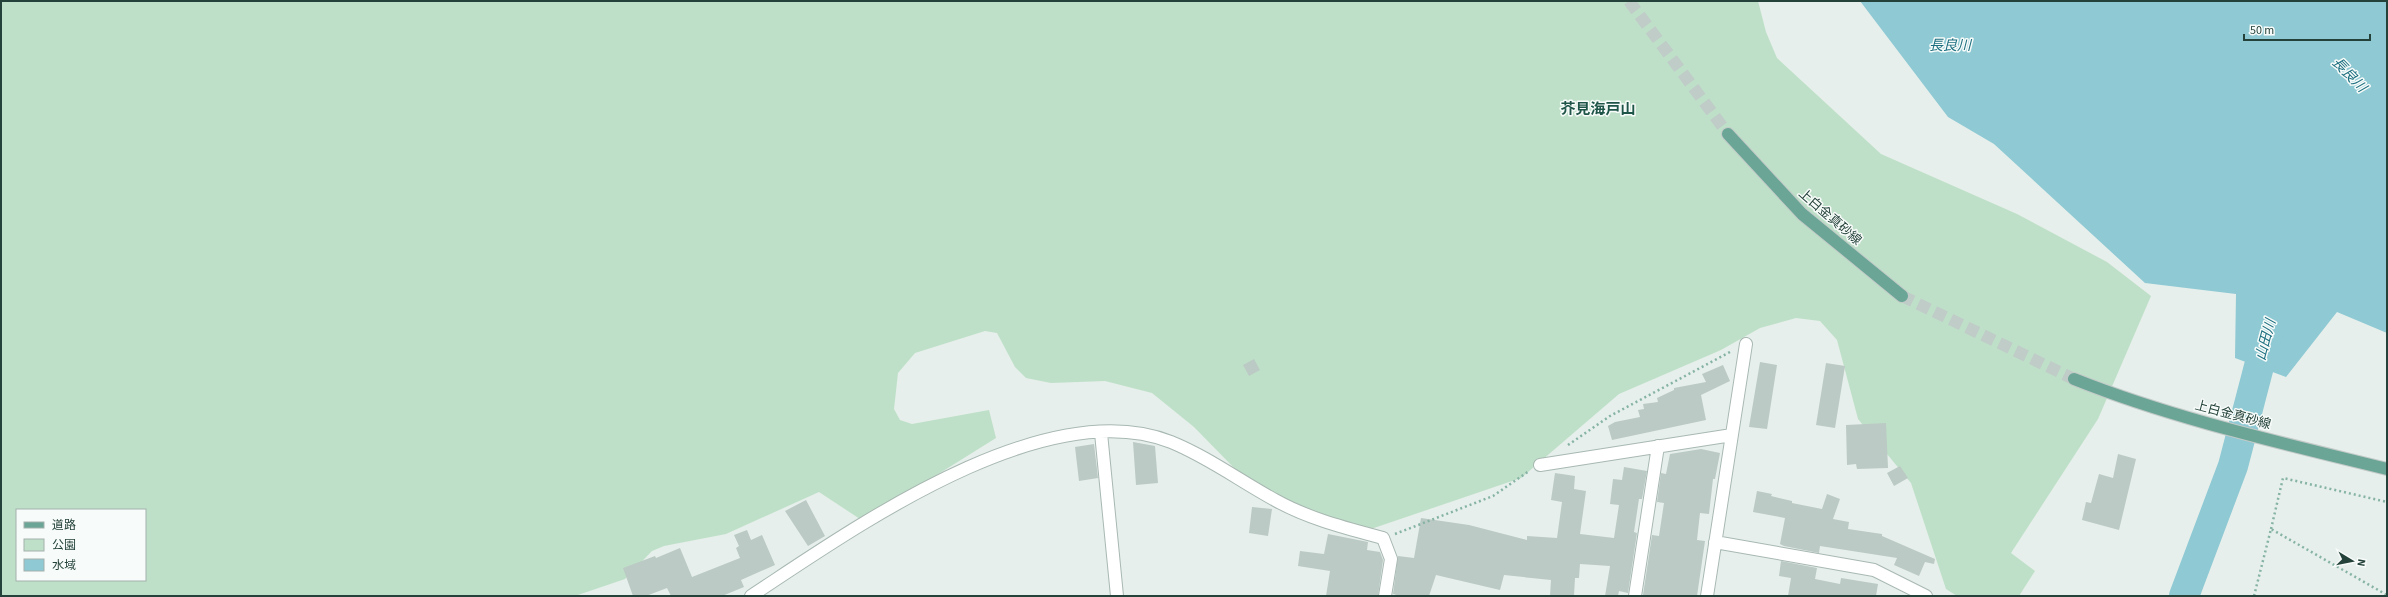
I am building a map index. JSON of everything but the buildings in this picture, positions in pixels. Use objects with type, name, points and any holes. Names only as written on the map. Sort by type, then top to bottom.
[{"type":"main road","name":"上白金真砂線","points":[[1728,134],[1802,214],[1902,296]]},
{"type":"main road","name":"上白金真砂線","points":[[2074,379],[2118,397],[2300,448],[2387,468]]},
{"type":"street","points":[[1707,596],[1746,344]]},
{"type":"street","points":[[751,596],[924,488],[986,458],[1062,436],[1123,432],[1170,442],[1212,462],[1274,500],[1311,518],[1383,538],[1391,559],[1385,596]]},
{"type":"street","points":[[1101,433],[1117,596]]},
{"type":"street","points":[[1540,465],[1732,435]]},
{"type":"street","points":[[1635,596],[1658,446]]},
{"type":"street","points":[[1715,542],[1874,570],[1926,596]]},
{"type":"path","points":[[2254,596],[2283,478],[2387,502]]},
{"type":"path","points":[[2271,529],[2387,594]]},
{"type":"green space","points":[[1,1],[1758,1],[1766,32],[1777,58],[1881,154],[2017,214],[2107,262],[2151,296],[2098,419],[2011,553],[2035,571],[2019,596],[1957,596],[1946,589],[1911,483],[1858,419],[1837,340],[1820,321],[1796,318],[1760,328],[1721,350],[1619,394],[1521,478],[1371,529],[1309,519],[1241,475],[1194,427],[1152,393],[1105,381],[1051,383],[1026,378],[1015,367],[997,333],[985,331],[915,353],[898,373],[894,409],[900,420],[912,424],[989,410],[996,438],[863,521],[819,492],[726,534],[664,546],[652,551],[625,579],[575,596],[1,596]]},
{"type":"water","name":"長良川","points":[[1860,1],[2387,1],[2387,333],[2337,312],[2286,377],[2235,358],[2236,294],[2145,283],[1994,144],[1948,117]]},
{"type":"waterway","name":"山田川","points":[[2184,596],[2233,466],[2269,328]]},
{"type":"tunnel","points":[[1629,1],[1728,134]]},
{"type":"tunnel","points":[[1902,296],[2074,379]]},
{"type":"district","name":"芥見海戸山","points":[[1598,109]]}]
